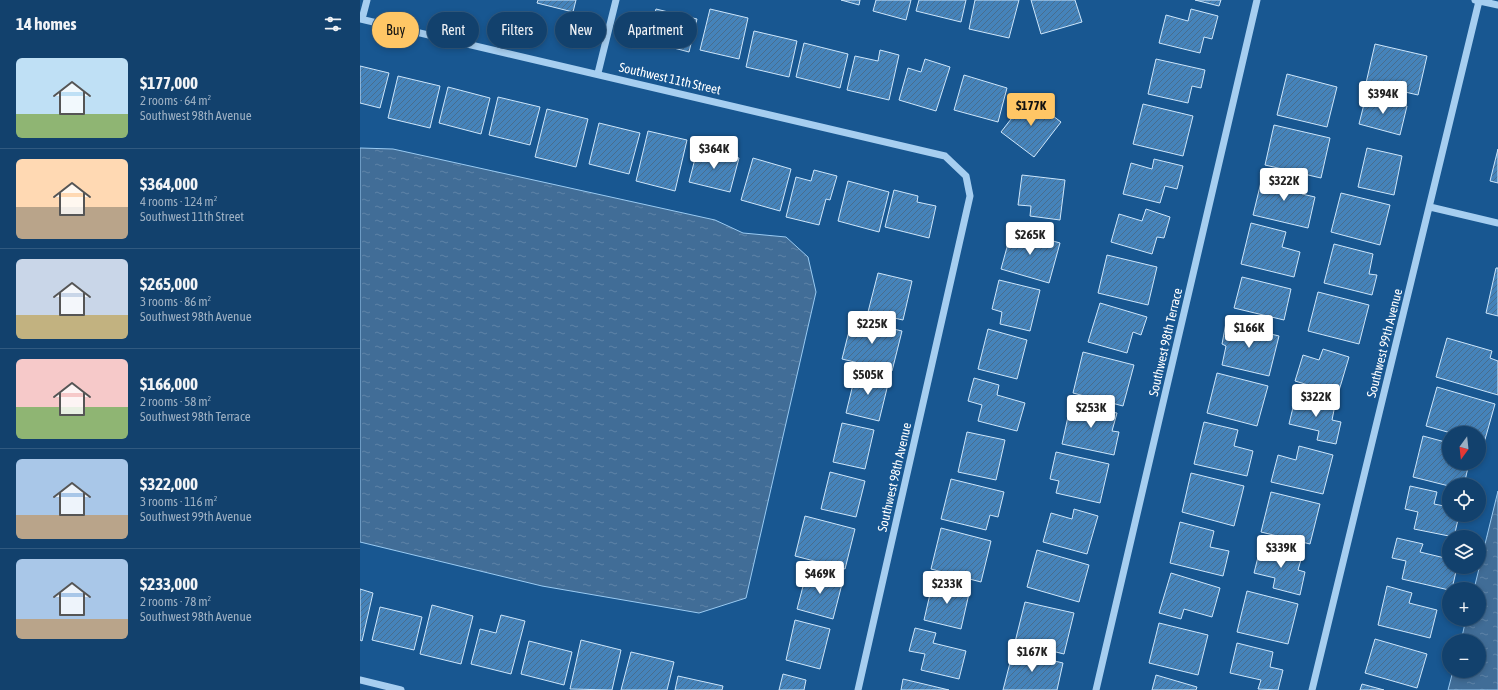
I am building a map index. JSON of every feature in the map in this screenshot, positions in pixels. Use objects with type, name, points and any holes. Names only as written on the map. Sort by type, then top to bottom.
[{"type":"street","points":[[361,19],[367,0]]},
{"type":"street","points":[[598,73],[616,0]]},
{"type":"street","name":"Southwest 98th Terrace","points":[[1096,690],[1257,0]]},
{"type":"street","points":[[1477,0],[1498,5]]},
{"type":"street","name":"Southwest 99th Avenue","points":[[1312,690],[1430,207],[1477,0]]},
{"type":"street","name":"Southwest 11th Street","points":[[361,19],[598,73],[945,156],[966,176]]},
{"type":"street","name":"Southwest 98th Avenue","points":[[858,690],[970,196],[966,176]]},
{"type":"street","points":[[1430,207],[1498,223]]},
{"type":"street","points":[[360,680],[401,690]]},
{"type":"water","points":[[360,148],[393,149],[715,220],[743,233],[786,237],[808,257],[816,292],[746,598],[699,613],[542,586],[360,542]]},
{"type":"water","points":[[1498,491],[1498,690],[1448,690],[1451,678],[1486,678],[1486,634],[1463,634],[1464,626],[1486,626],[1486,582],[1476,582],[1478,574],[1486,574],[1486,540]]},
{"type":"building","points":[[538,0],[576,0],[573,12],[537,3]]},
{"type":"building","points":[[841,0],[860,0],[859,5]]},
{"type":"building","points":[[876,0],[911,0],[906,20],[873,11]]},
{"type":"building","points":[[919,0],[966,0],[961,22],[916,11]]},
{"type":"building","points":[[975,0],[1019,0],[1009,38],[969,29]]},
{"type":"building","points":[[1031,0],[1075,0],[1082,22],[1041,34]]},
{"type":"building","points":[[1195,0],[1221,0],[1219,6]]},
{"type":"building","points":[[656,9],[668,12],[655,12]]},
{"type":"building","points":[[710,9],[748,18],[739,59],[700,50]]},
{"type":"building","points":[[1191,9],[1218,16],[1212,39],[1204,37],[1200,53],[1159,43],[1166,15],[1188,21]]},
{"type":"building","points":[[754,31],[797,41],[789,77],[746,67]]},
{"type":"building","points":[[804,43],[848,54],[840,88],[796,77]]},
{"type":"building","points":[[1375,44],[1427,56],[1418,95],[1366,83]]},
{"type":"building","points":[[674,48],[690,48],[689,52]]},
{"type":"building","points":[[880,50],[899,55],[889,100],[847,90],[855,56],[878,61]]},
{"type":"building","points":[[925,59],[950,67],[936,111],[899,100],[908,68],[921,72]]},
{"type":"building","points":[[1156,59],[1205,70],[1201,88],[1192,86],[1188,103],[1148,94]]},
{"type":"building","points":[[360,66],[389,73],[380,108],[360,103]]},
{"type":"building","points":[[1287,74],[1337,87],[1327,127],[1277,115]]},
{"type":"building","points":[[964,75],[1007,88],[998,122],[954,110]]},
{"type":"building","points":[[398,76],[440,86],[430,128],[388,118]]},
{"type":"building","points":[[448,87],[490,98],[481,134],[439,123]]},
{"type":"building","points":[[1366,96],[1407,106],[1400,135],[1359,124]]},
{"type":"building","points":[[498,97],[540,107],[530,145],[489,135]]},
{"type":"building","points":[[1028,97],[1061,122],[1034,157],[1001,132]]},
{"type":"building","points":[[1143,104],[1193,116],[1183,156],[1133,144]]},
{"type":"building","points":[[547,109],[588,119],[576,167],[535,157]]},
{"type":"building","points":[[599,123],[640,133],[629,174],[589,164]]},
{"type":"building","points":[[1274,125],[1330,138],[1321,178],[1265,165]]},
{"type":"building","points":[[648,131],[687,140],[675,191],[636,181]]},
{"type":"building","points":[[698,147],[739,158],[730,192],[689,182]]},
{"type":"building","points":[[1367,148],[1402,156],[1394,195],[1358,187]]},
{"type":"building","points":[[1498,149],[1498,183],[1490,181]]},
{"type":"building","points":[[753,158],[791,169],[780,211],[741,200]]},
{"type":"building","points":[[1154,159],[1183,166],[1177,189],[1165,186],[1160,203],[1123,194],[1131,163],[1152,169]]},
{"type":"building","points":[[814,170],[837,176],[830,200],[826,199],[819,225],[786,217],[796,177],[811,181]]},
{"type":"building","points":[[1263,174],[1304,184],[1302,194],[1315,197],[1308,228],[1253,215]]},
{"type":"building","points":[[1022,175],[1065,180],[1060,220],[1030,216],[1031,206],[1018,205]]},
{"type":"building","points":[[848,181],[889,192],[879,232],[838,221]]},
{"type":"building","points":[[894,190],[918,196],[917,202],[936,206],[929,238],[885,227]]},
{"type":"building","points":[[1341,193],[1390,205],[1380,245],[1331,232]]},
{"type":"building","points":[[1146,209],[1170,217],[1164,238],[1157,237],[1152,254],[1111,242],[1119,214],[1142,221]]},
{"type":"building","points":[[1251,223],[1286,232],[1282,247],[1300,252],[1294,277],[1241,264]]},
{"type":"building","points":[[1012,229],[1060,243],[1049,283],[1001,269]]},
{"type":"building","points":[[1334,244],[1373,254],[1369,274],[1377,275],[1372,295],[1324,283]]},
{"type":"building","points":[[1107,255],[1157,267],[1148,305],[1098,293]]},
{"type":"building","points":[[1496,268],[1498,268],[1498,316],[1486,313]]},
{"type":"building","points":[[878,273],[912,281],[903,320],[868,312]]},
{"type":"building","points":[[1242,277],[1291,289],[1284,320],[1234,308]]},
{"type":"building","points":[[999,280],[1040,290],[1030,331],[1000,324],[1002,312],[992,309]]},
{"type":"building","points":[[1318,292],[1369,305],[1359,344],[1308,331]]},
{"type":"building","points":[[1100,303],[1147,317],[1141,335],[1133,332],[1127,353],[1088,342]]},
{"type":"building","points":[[852,319],[902,331],[892,371],[842,359]]},
{"type":"building","points":[[1226,323],[1279,336],[1269,376],[1222,365],[1226,346],[1222,344]]},
{"type":"building","points":[[988,329],[1027,340],[1017,379],[978,369]]},
{"type":"building","points":[[1447,338],[1492,351],[1490,358],[1498,361],[1498,395],[1436,377]]},
{"type":"building","points":[[1323,349],[1349,357],[1338,394],[1295,381],[1303,355],[1319,360]]},
{"type":"building","points":[[1083,352],[1134,365],[1123,406],[1073,393]]},
{"type":"building","points":[[856,372],[889,380],[879,421],[846,413]]},
{"type":"building","points":[[1217,373],[1268,386],[1257,426],[1207,413]]},
{"type":"building","points":[[974,378],[999,385],[997,395],[1025,403],[1017,431],[978,421],[982,405],[968,401]]},
{"type":"building","points":[[1437,387],[1495,404],[1486,436],[1486,426],[1442,426],[1442,430],[1426,426]]},
{"type":"building","points":[[1296,395],[1335,405],[1332,420],[1341,422],[1336,444],[1317,440],[1319,431],[1289,424]]},
{"type":"building","points":[[1071,403],[1117,413],[1112,431],[1119,432],[1114,455],[1062,444]]},
{"type":"building","points":[[1204,422],[1238,430],[1234,446],[1253,451],[1247,476],[1194,464]]},
{"type":"building","points":[[842,423],[874,430],[865,469],[833,462]]},
{"type":"building","points":[[967,432],[1005,440],[996,480],[958,472]]},
{"type":"building","points":[[1423,436],[1442,441],[1442,470],[1467,470],[1466,478],[1442,478],[1442,484],[1413,477]]},
{"type":"building","points":[[1299,446],[1333,455],[1323,494],[1271,482],[1278,455],[1296,460]]},
{"type":"building","points":[[1056,452],[1109,464],[1100,503],[1056,493],[1059,481],[1050,479]]},
{"type":"building","points":[[830,472],[865,481],[856,517],[821,509]]},
{"type":"building","points":[[1191,473],[1244,486],[1234,526],[1182,512]]},
{"type":"building","points":[[951,479],[1004,492],[998,517],[990,515],[986,530],[941,519]]},
{"type":"building","points":[[1410,486],[1437,492],[1434,504],[1442,506],[1442,522],[1457,522],[1456,530],[1442,530],[1442,535],[1414,529],[1418,512],[1405,509]]},
{"type":"building","points":[[1271,492],[1320,504],[1310,544],[1261,532]]},
{"type":"building","points":[[1074,509],[1098,516],[1087,554],[1043,542],[1051,513],[1072,519]]},
{"type":"building","points":[[805,516],[855,529],[845,569],[795,556]]},
{"type":"building","points":[[1180,522],[1214,531],[1210,547],[1229,551],[1223,576],[1170,563]]},
{"type":"building","points":[[941,528],[991,541],[981,582],[931,569]]},
{"type":"building","points":[[1397,538],[1423,544],[1420,552],[1442,557],[1442,574],[1455,574],[1454,582],[1442,582],[1442,588],[1402,579],[1406,561],[1392,558]]},
{"type":"building","points":[[1261,545],[1302,556],[1298,570],[1305,572],[1300,595],[1273,588],[1275,578],[1254,573]]},
{"type":"building","points":[[1037,550],[1089,565],[1079,602],[1027,587]]},
{"type":"building","points":[[807,571],[843,580],[833,619],[797,609]]},
{"type":"building","points":[[1171,573],[1220,588],[1212,617],[1184,609],[1181,619],[1159,613]]},
{"type":"building","points":[[933,581],[970,589],[961,629],[924,620]]},
{"type":"building","points":[[1387,586],[1412,593],[1409,603],[1437,610],[1430,638],[1378,625]]},
{"type":"building","points":[[360,589],[373,593],[362,641],[360,640]]},
{"type":"building","points":[[1247,591],[1298,604],[1288,644],[1237,632]]},
{"type":"building","points":[[1025,602],[1074,613],[1064,654],[1015,642]]},
{"type":"building","points":[[432,605],[473,616],[461,664],[420,654]]},
{"type":"building","points":[[380,607],[422,617],[414,650],[372,640]]},
{"type":"building","points":[[501,615],[525,621],[511,674],[471,664],[480,629],[496,633]]},
{"type":"building","points":[[795,620],[830,629],[820,669],[786,660]]},
{"type":"building","points":[[1159,623],[1208,635],[1198,675],[1149,663]]},
{"type":"building","points":[[915,628],[936,633],[933,643],[966,651],[959,679],[921,670],[925,654],[909,651]]},
{"type":"building","points":[[1375,639],[1427,654],[1417,688],[1365,673]]},
{"type":"building","points":[[581,640],[621,650],[612,690],[570,689]]},
{"type":"building","points":[[529,641],[572,652],[564,685],[521,674]]},
{"type":"building","points":[[1237,643],[1273,652],[1270,667],[1283,670],[1278,690],[1258,689],[1261,680],[1230,673]]},
{"type":"building","points":[[1013,651],[1063,663],[1057,690],[1003,690]]},
{"type":"building","points":[[631,652],[674,662],[667,690],[621,690]]},
{"type":"building","points":[[783,674],[806,680],[804,690],[779,690]]},
{"type":"building","points":[[1156,675],[1197,687],[1196,690],[1152,690]]},
{"type":"building","points":[[678,676],[723,686],[722,690],[675,690]]},
{"type":"building","points":[[903,679],[949,690],[901,690]]},
{"type":"building","points":[[1362,684],[1384,690],[1360,690]]}]
